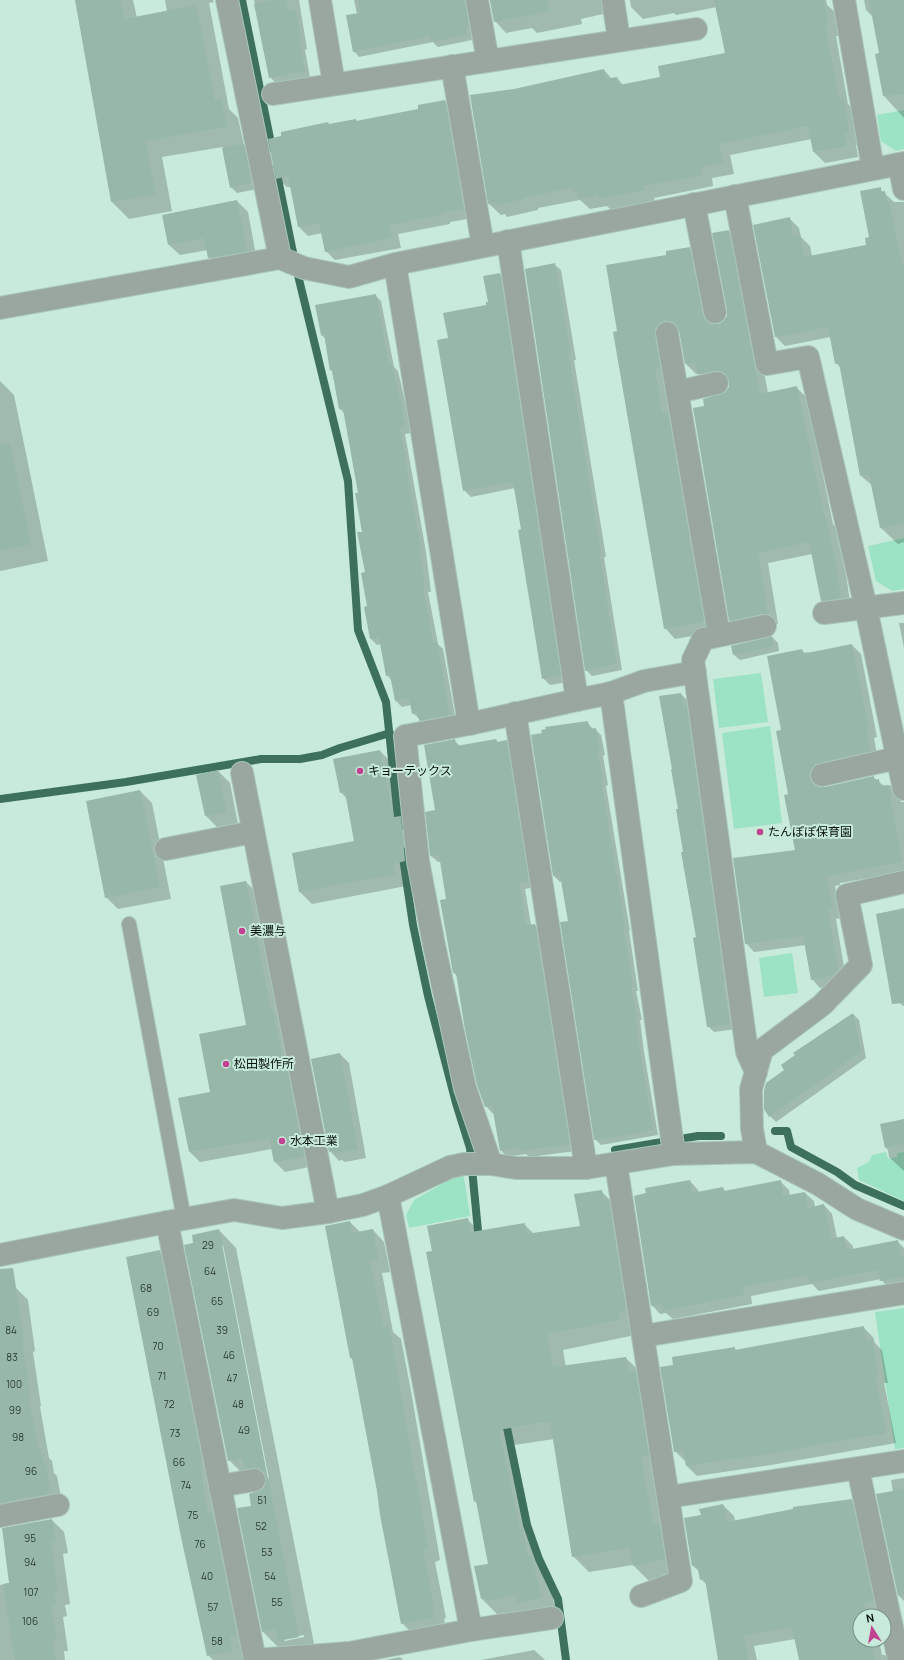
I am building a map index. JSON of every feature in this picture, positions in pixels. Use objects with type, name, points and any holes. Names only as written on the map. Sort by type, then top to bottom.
[{"type":"street","points":[[227,0],[291,263]]},
{"type":"street","points":[[320,0],[334,84]]},
{"type":"street","points":[[477,0],[488,61]]},
{"type":"street","points":[[613,0],[619,40]]},
{"type":"street","points":[[844,0],[873,169]]},
{"type":"street","points":[[273,94],[696,29]]},
{"type":"street","points":[[452,66],[483,246]]},
{"type":"street","points":[[0,308],[291,263],[349,277],[395,264],[901,164],[904,189]]},
{"type":"street","points":[[735,196],[767,364],[808,358],[866,608],[896,758],[904,789]]},
{"type":"street","points":[[694,204],[715,312]]},
{"type":"street","points":[[508,241],[577,700]]},
{"type":"street","points":[[395,264],[469,724]]},
{"type":"street","points":[[666,334],[719,635]]},
{"type":"street","points":[[677,392],[717,383]]},
{"type":"street","points":[[824,613],[904,603]]},
{"type":"street","points":[[756,1072],[747,1052],[693,660],[703,639],[765,626]]},
{"type":"street","points":[[478,1164],[465,1088],[434,945],[418,861],[405,736],[469,724],[611,693],[644,681],[695,672]]},
{"type":"street","points":[[611,693],[673,1144]]},
{"type":"street","points":[[516,713],[586,1168]]},
{"type":"street","points":[[822,775],[896,758]]},
{"type":"street","points":[[242,773],[328,1212]]},
{"type":"street","points":[[166,849],[253,832]]},
{"type":"street","points":[[756,1152],[752,1129],[751,1089],[762,1050],[822,1005],[861,965],[847,895],[904,882]]},
{"type":"street","points":[[0,1255],[234,1210],[282,1218],[328,1212],[363,1205],[388,1196],[450,1167],[478,1164],[516,1168],[586,1168],[616,1164],[673,1144],[756,1152],[818,1184],[857,1209],[904,1229]]},
{"type":"street","points":[[616,1164],[681,1581],[641,1596]]},
{"type":"street","points":[[388,1196],[472,1630]]},
{"type":"street","points":[[176,1220],[220,1486],[255,1660],[350,1656],[472,1630],[552,1618]]},
{"type":"street","points":[[643,1336],[904,1293]]},
{"type":"street","points":[[668,1498],[904,1461]]},
{"type":"street","points":[[858,1469],[899,1660]]},
{"type":"street","points":[[220,1486],[254,1480]]},
{"type":"street","points":[[0,1516],[58,1505]]},
{"type":"lane","points":[[129,924],[176,1220]]},
{"type":"green space","points":[[904,110],[904,149],[896,151],[881,141],[877,115]]},
{"type":"green space","points":[[904,538],[904,589],[892,591],[876,581],[868,546]]},
{"type":"green space","points":[[761,673],[768,722],[719,728],[713,679]]},
{"type":"green space","points":[[770,726],[782,823],[734,829],[722,733]]},
{"type":"green space","points":[[792,953],[798,993],[764,997],[759,958]]},
{"type":"green space","points":[[886,1152],[888,1159],[897,1157],[897,1153],[904,1152],[904,1201],[859,1180],[857,1168],[869,1162],[872,1155]]},
{"type":"green space","points":[[463,1172],[470,1216],[409,1228],[406,1215],[414,1200]]},
{"type":"green space","points":[[904,1308],[904,1448],[895,1449],[875,1312]]},
{"type":"building","points":[[75,0],[120,0],[124,19],[196,5],[215,101],[222,100],[227,127],[146,141],[155,194],[111,202]]},
{"type":"building","points":[[275,0],[286,0],[288,11],[296,9],[301,44],[299,44],[305,71],[269,78],[254,4]]},
{"type":"building","points":[[358,0],[465,0],[469,26],[466,27],[467,35],[431,42],[430,36],[353,52],[346,15],[360,13]]},
{"type":"building","points":[[490,0],[548,0],[549,11],[494,22]]},
{"type":"building","points":[[714,0],[824,0],[828,25],[825,25],[839,99],[844,98],[849,134],[845,134],[847,146],[813,152],[808,126],[719,144],[723,162],[701,167],[703,175],[643,186],[644,190],[599,199],[598,195],[578,199],[577,191],[573,192],[572,188],[527,197],[495,206],[495,203],[488,204],[470,95],[514,89],[604,69],[606,79],[617,77],[619,85],[660,77],[658,66],[725,53]]},
{"type":"building","points":[[869,0],[904,0],[904,94],[883,96],[875,54],[879,53]]},
{"type":"building","points":[[445,100],[464,209],[441,213],[442,215],[389,225],[392,238],[325,252],[319,223],[298,227],[288,176],[276,179],[268,139],[281,136],[281,132],[328,122],[329,124],[356,119],[356,121],[418,109],[418,105]]},
{"type":"building","points":[[244,144],[252,183],[230,188],[222,148]]},
{"type":"building","points":[[881,187],[881,192],[885,191],[887,202],[889,201],[902,266],[904,265],[904,524],[880,528],[869,475],[860,476],[839,363],[835,364],[828,327],[775,337],[753,225],[790,217],[793,236],[800,235],[804,257],[866,245],[865,238],[869,237],[860,191]]},
{"type":"building","points":[[237,200],[247,251],[208,258],[204,238],[168,245],[162,215]]},
{"type":"building","points":[[729,230],[760,394],[797,386],[824,515],[836,564],[841,598],[821,601],[809,542],[758,553],[768,614],[729,621],[693,408],[704,406],[703,399],[725,392],[729,387],[729,381],[726,375],[721,371],[698,374],[695,362],[685,364],[677,325],[671,321],[664,321],[655,329],[660,368],[655,369],[662,413],[668,412],[704,622],[664,629],[613,332],[617,331],[606,265],[666,255],[666,251],[690,247],[703,315],[711,324],[718,324],[727,316],[727,310],[712,233]]},
{"type":"building","points":[[555,263],[571,354],[569,354],[572,377],[601,551],[599,551],[617,664],[585,671],[525,269]]},
{"type":"building","points":[[500,273],[561,675],[542,679],[518,530],[521,529],[513,482],[463,491],[437,340],[448,338],[443,313],[486,305],[486,302],[488,302],[483,276]]},
{"type":"building","points":[[376,294],[389,364],[392,364],[401,403],[405,427],[400,428],[420,546],[425,586],[423,586],[433,643],[437,642],[450,715],[419,721],[418,713],[412,714],[409,698],[395,701],[390,675],[386,676],[379,638],[370,639],[364,607],[367,606],[361,573],[365,572],[357,532],[362,532],[355,493],[358,493],[343,409],[339,409],[332,370],[330,371],[324,334],[321,335],[315,305]]},
{"type":"building","points":[[10,444],[31,544],[0,551],[0,445]]},
{"type":"building","points":[[772,636],[774,646],[733,655],[731,646]]},
{"type":"building","points":[[852,644],[869,729],[866,729],[870,751],[819,763],[810,771],[810,778],[813,784],[819,787],[874,776],[874,780],[879,779],[880,786],[888,785],[902,862],[827,877],[833,909],[828,910],[838,970],[834,975],[811,980],[803,936],[745,944],[733,858],[795,850],[784,795],[788,794],[776,731],[781,730],[767,656],[802,649],[803,653],[812,652]]},
{"type":"building","points":[[681,693],[683,706],[687,706],[721,964],[725,983],[723,983],[730,1024],[707,1027],[693,938],[696,937],[681,852],[683,852],[676,809],[678,809],[659,696]]},
{"type":"building","points":[[588,721],[589,729],[596,728],[600,750],[597,750],[603,780],[601,780],[625,926],[623,926],[633,985],[631,985],[639,1046],[653,1130],[594,1140],[560,922],[568,921],[560,875],[553,876],[531,735],[542,733],[541,730],[546,729],[545,727]]},
{"type":"building","points":[[455,739],[456,746],[496,739],[497,742],[507,740],[529,881],[519,883],[526,925],[535,924],[570,1144],[521,1151],[520,1147],[500,1151],[492,1106],[485,1107],[477,1085],[465,1030],[456,973],[453,973],[440,900],[446,899],[439,855],[430,856],[425,812],[435,810],[424,745]]},
{"type":"building","points":[[380,750],[394,817],[401,816],[405,861],[393,864],[395,874],[299,892],[292,853],[354,841],[345,792],[340,793],[333,759]]},
{"type":"building","points":[[218,770],[226,812],[205,816],[196,775]]},
{"type":"building","points":[[140,790],[160,887],[105,898],[86,801]]},
{"type":"building","points":[[246,881],[271,1011],[273,1010],[284,1065],[286,1064],[304,1157],[274,1162],[269,1138],[189,1152],[178,1098],[210,1092],[199,1034],[246,1025],[220,886]]},
{"type":"building","points":[[904,909],[904,1003],[892,1004],[876,914]]},
{"type":"building","points":[[853,1013],[861,1052],[769,1117],[764,1109],[764,1091],[766,1083],[784,1070],[781,1065],[795,1055],[793,1053]]},
{"type":"building","points":[[340,1053],[358,1149],[334,1154],[334,1151],[329,1152],[311,1059]]},
{"type":"building","points":[[904,1119],[904,1144],[885,1148],[880,1124]]},
{"type":"building","points":[[690,1180],[692,1193],[723,1187],[724,1191],[781,1180],[783,1196],[805,1192],[808,1208],[824,1204],[831,1239],[844,1236],[847,1250],[898,1240],[901,1256],[904,1255],[904,1277],[880,1281],[878,1270],[810,1283],[808,1275],[743,1287],[744,1295],[663,1311],[662,1304],[651,1306],[634,1196],[646,1193],[645,1188]]},
{"type":"building","points":[[602,1190],[604,1201],[609,1200],[626,1310],[618,1312],[620,1320],[547,1334],[553,1367],[626,1357],[629,1372],[636,1371],[649,1455],[641,1457],[653,1524],[659,1523],[665,1559],[633,1566],[629,1548],[572,1557],[550,1421],[499,1430],[520,1529],[522,1529],[528,1556],[532,1555],[541,1598],[517,1603],[515,1595],[487,1601],[486,1598],[481,1599],[474,1566],[488,1564],[476,1501],[474,1502],[426,1252],[432,1251],[427,1226],[468,1218],[471,1232],[525,1223],[526,1234],[580,1226],[574,1194]]},
{"type":"building","points":[[350,1221],[352,1233],[373,1229],[378,1260],[370,1261],[383,1327],[389,1326],[428,1549],[423,1550],[434,1607],[432,1607],[434,1618],[401,1624],[352,1358],[350,1358],[325,1226]]},
{"type":"building","points":[[219,1229],[299,1637],[278,1641],[276,1630],[262,1632],[237,1508],[251,1506],[249,1494],[262,1489],[266,1484],[266,1477],[259,1468],[244,1469],[242,1458],[228,1461],[184,1245],[193,1243],[192,1235]]},
{"type":"building","points":[[160,1250],[203,1465],[200,1466],[208,1513],[212,1512],[237,1636],[230,1637],[232,1651],[207,1656],[181,1537],[126,1257]]},
{"type":"building","points":[[13,1268],[24,1340],[22,1340],[30,1395],[28,1395],[38,1449],[41,1448],[43,1463],[46,1463],[50,1490],[47,1490],[48,1494],[0,1503],[0,1269]]},
{"type":"building","points":[[864,1326],[866,1340],[872,1339],[878,1373],[875,1374],[886,1433],[686,1466],[683,1451],[674,1452],[660,1367],[673,1365],[672,1357],[735,1347],[735,1350]]},
{"type":"building","points":[[904,1489],[904,1595],[898,1596],[876,1494]]},
{"type":"building","points":[[852,1499],[874,1601],[864,1603],[865,1608],[852,1608],[852,1648],[873,1648],[875,1660],[799,1660],[792,1627],[744,1635],[748,1660],[718,1660],[705,1579],[700,1580],[697,1565],[692,1566],[684,1518],[701,1515],[699,1509],[723,1504],[727,1522],[793,1509],[793,1507]]},
{"type":"building","points":[[52,1519],[56,1542],[51,1543],[58,1592],[54,1593],[56,1605],[51,1605],[57,1639],[52,1640],[56,1660],[15,1660],[3,1584],[9,1583],[2,1528]]},
{"type":"waterway","points":[[242,0],[272,148]]},
{"type":"waterway","points":[[276,169],[296,267],[348,481],[358,630],[386,702],[399,827]]},
{"type":"waterway","points":[[0,799],[126,782],[261,759],[300,759],[322,755],[390,733]]},
{"type":"waterway","points":[[402,851],[413,925],[428,996],[456,1103],[470,1148],[479,1241]]},
{"type":"waterway","points":[[775,1131],[787,1131],[791,1147],[837,1172],[855,1185],[904,1206]]},
{"type":"waterway","points":[[615,1150],[698,1136],[721,1136]]},
{"type":"waterway","points":[[505,1418],[527,1525],[539,1559],[558,1599],[566,1660]]},
{"type":"place","name":"キョーテックス","points":[[360,771]]},
{"type":"place","name":"たんぽぽ保育園","points":[[760,832]]},
{"type":"place","name":"美濃与","points":[[242,931]]},
{"type":"place","name":"松田製作所","points":[[226,1064]]},
{"type":"place","name":"水本工業","points":[[282,1141]]}]
